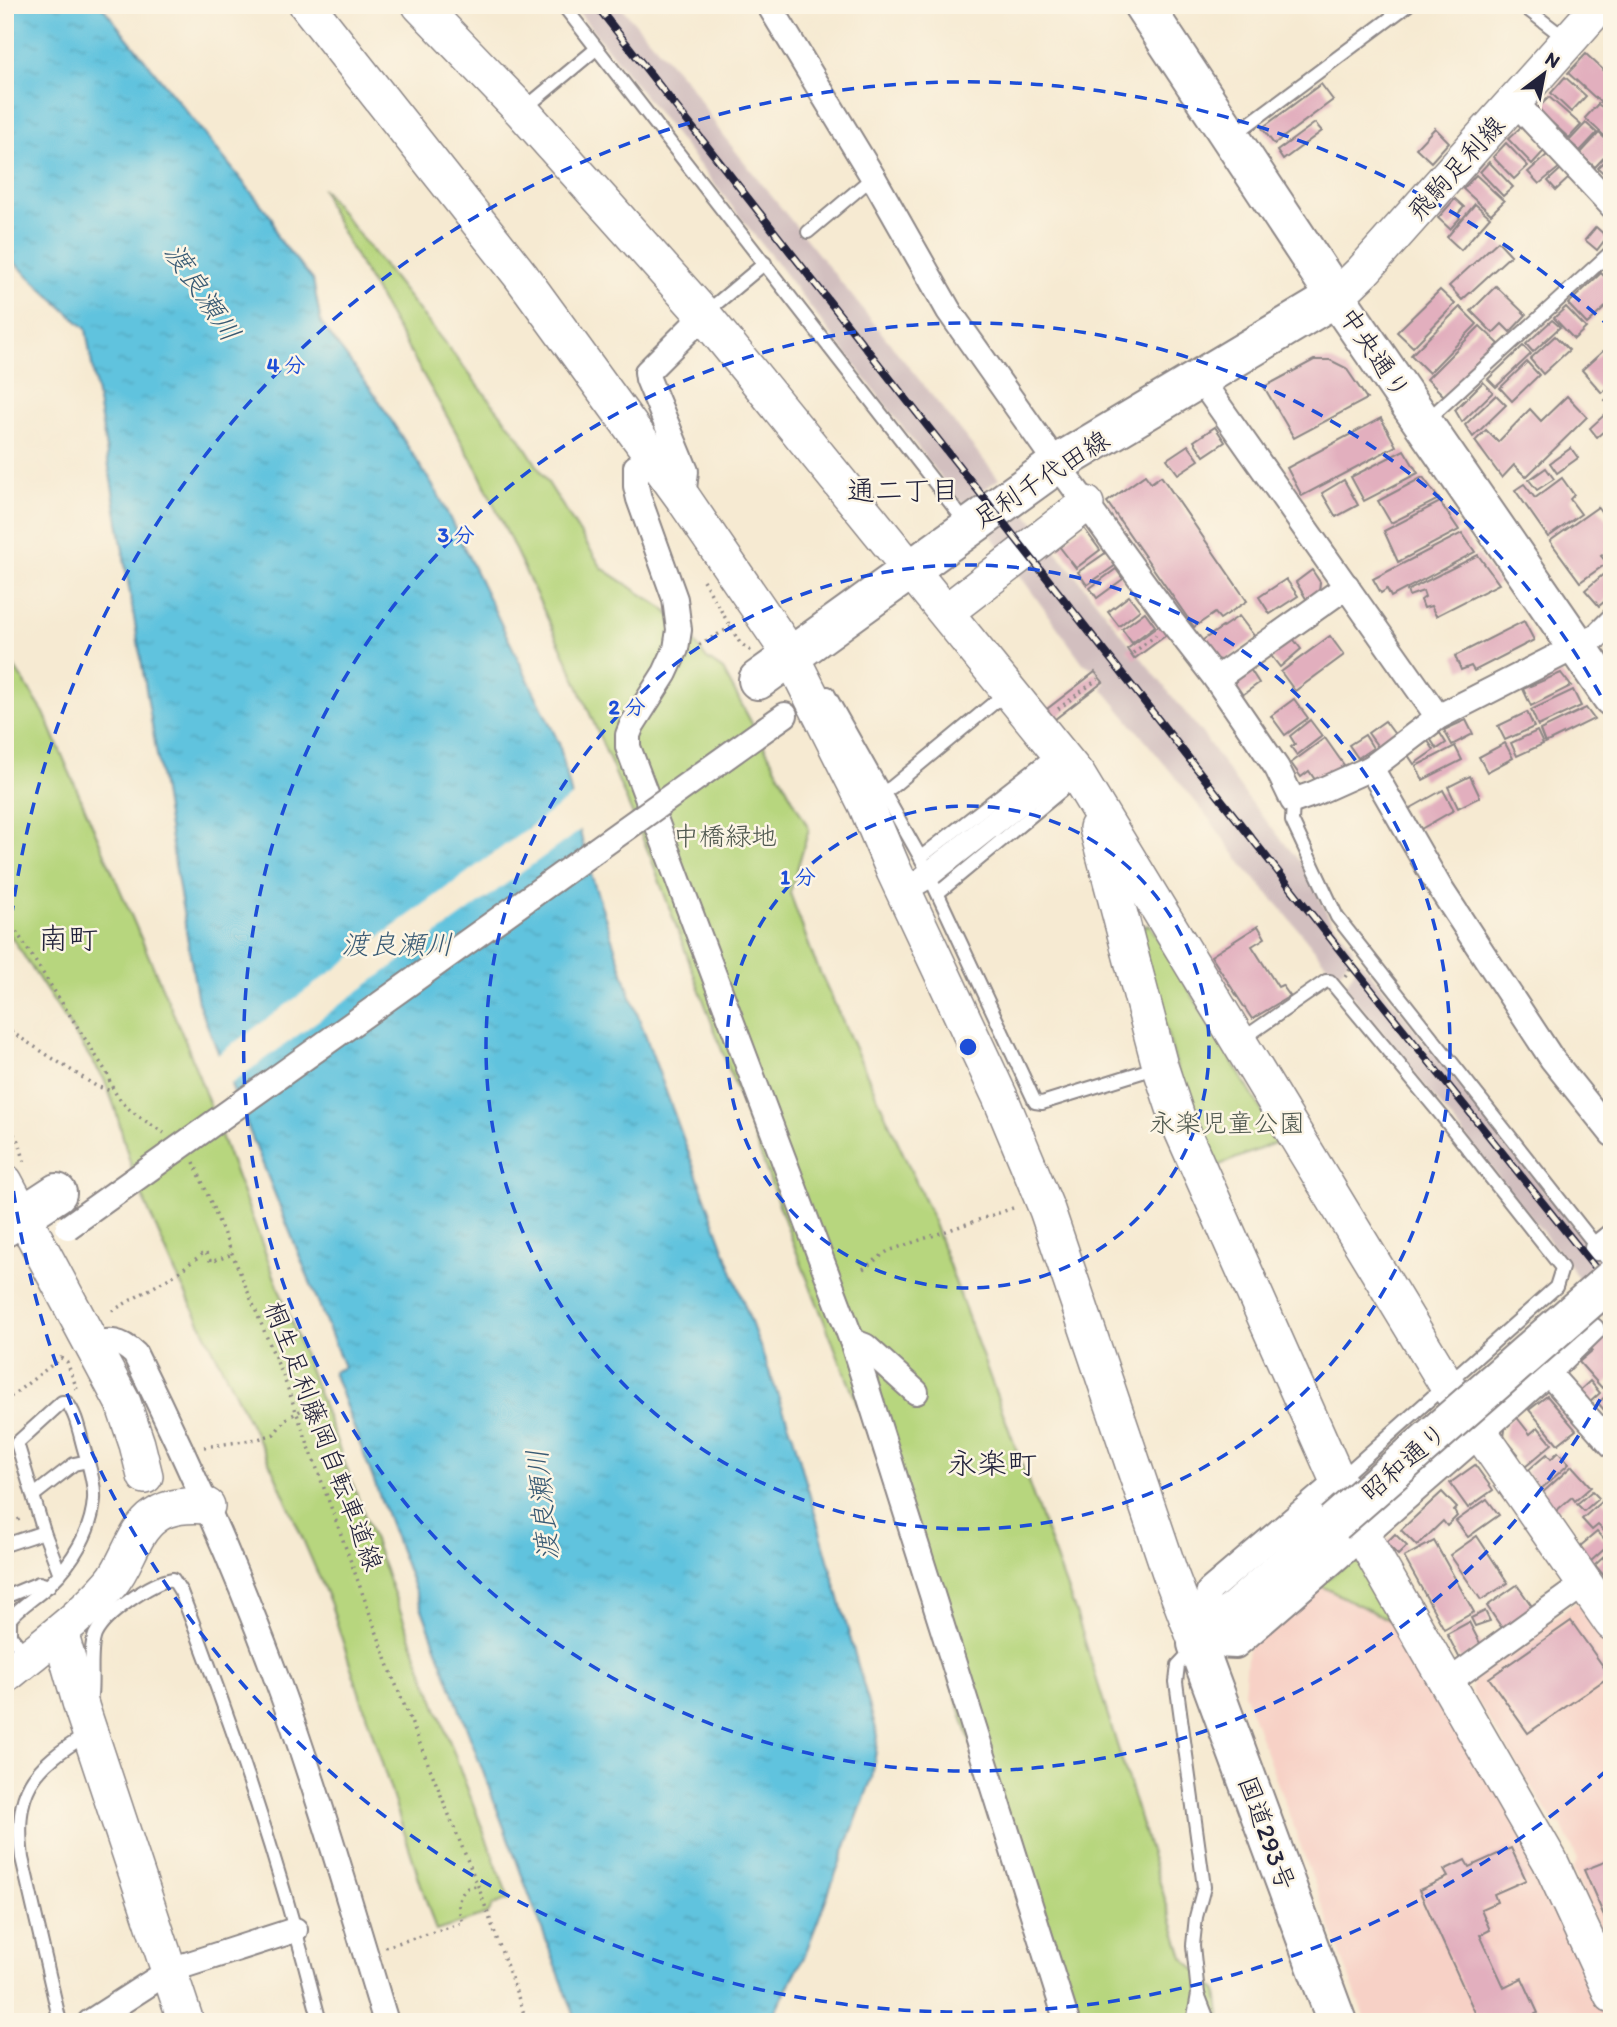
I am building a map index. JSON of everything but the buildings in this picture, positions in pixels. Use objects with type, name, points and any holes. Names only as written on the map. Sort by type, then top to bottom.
[{"type":"main road","name":"中央通り","points":[[1143,5],[1336,297],[1612,697]]},
{"type":"main road","name":"足利千代田線","points":[[758,680],[809,670],[911,570],[969,526],[1057,464],[1336,297]]},
{"type":"main road","points":[[25,1228],[39,1194]]},
{"type":"main road","name":"昭和通り","points":[[1197,1644],[1348,1529],[1608,1257]]},
{"type":"main road","name":"国道293号","points":[[1197,1644],[1337,2022]]},
{"type":"street","points":[[307,5],[521,276],[809,670],[866,804],[924,878],[1000,1097],[1047,1210],[1171,1576],[1197,1644]]},
{"type":"street","points":[[420,5],[522,111],[704,315],[1068,764],[1154,899],[1447,1385],[1612,1623]]},
{"type":"street","name":"飛駒足利線","points":[[1336,297],[1363,271],[1600,5]]},
{"type":"street","points":[[780,9],[949,311],[1086,504],[1216,679],[1277,768],[1293,800],[1371,768],[1437,717],[1597,636],[1612,621]]},
{"type":"street","points":[[1515,102],[1612,206]]},
{"type":"street","points":[[682,499],[686,471],[648,379],[648,372],[704,315]]},
{"type":"street","points":[[1200,379],[1437,717]]},
{"type":"street","points":[[636,467],[639,499],[675,599],[679,630],[676,649],[665,673],[632,725],[628,735],[628,747],[852,1341],[1067,2022]]},
{"type":"street","points":[[946,612],[1086,504]]},
{"type":"street","points":[[1216,679],[1347,586]]},
{"type":"street","points":[[39,1194],[776,721]]},
{"type":"street","points":[[924,878],[1068,764]]},
{"type":"street","points":[[1371,768],[1440,888],[1552,1059],[1612,1134]]},
{"type":"street","points":[[1098,808],[1096,823],[1160,1066],[1180,1126],[1337,1482],[1348,1529],[1447,1683],[1550,1861],[1612,1995]]},
{"type":"street","points":[[1121,914],[1136,904],[1154,899]]},
{"type":"street","points":[[25,1228],[123,1404],[145,1476]]},
{"type":"street","points":[[1348,1529],[1481,1433],[1592,1330]]},
{"type":"street","points":[[91,1344],[111,1339],[120,1342],[135,1354],[207,1506],[281,1692],[386,2022]]},
{"type":"street","points":[[852,1341],[865,1346],[916,1392]]},
{"type":"street","points":[[1548,1373],[1612,1445]]},
{"type":"street","points":[[1197,1644],[1209,1591],[1337,1482]]},
{"type":"street","points":[[12,1669],[60,1632],[95,1600],[113,1580],[151,1519],[157,1514],[187,1504],[207,1506]]},
{"type":"street","points":[[1447,1683],[1584,1584]]},
{"type":"street","points":[[60,1632],[86,1721],[186,2022]]},
{"type":"street","points":[[90,2022],[186,1965],[295,1930]]},
{"type":"lane","points":[[563,5],[969,526]]},
{"type":"lane","points":[[1231,138],[1408,5]]},
{"type":"lane","points":[[1522,5],[1568,41]]},
{"type":"lane","points":[[522,111],[596,48]]},
{"type":"lane","points":[[808,232],[873,177]]},
{"type":"lane","points":[[1424,424],[1612,251]]},
{"type":"lane","points":[[704,315],[765,262]]},
{"type":"lane","points":[[809,670],[884,791],[1035,1102],[1042,1103],[1160,1066]]},
{"type":"lane","points":[[884,791],[1009,690]]},
{"type":"lane","points":[[924,878],[1068,764]]},
{"type":"lane","points":[[924,878],[933,850],[1068,764]]},
{"type":"lane","points":[[1293,800],[1292,821],[1332,910],[1361,951],[1608,1257]]},
{"type":"lane","points":[[1239,1042],[1326,981],[1336,985],[1562,1268],[1556,1287],[1337,1482]]},
{"type":"lane","points":[[12,1669],[10,1619],[17,1610],[49,1586],[60,1574],[72,1560],[87,1527],[94,1499],[88,1461],[72,1411],[69,1404],[62,1402],[17,1443],[44,1532],[60,1574]]},
{"type":"lane","points":[[34,1495],[74,1464],[88,1461]]},
{"type":"lane","points":[[5,1545],[44,1532]]},
{"type":"lane","points":[[60,2022],[22,1858],[19,1813],[35,1773],[70,1745],[86,1721],[91,1694],[94,1641],[100,1628],[141,1591],[164,1580],[173,1579],[181,1592],[232,1725],[295,1930],[320,2022]]},
{"type":"lane","points":[[5,1597],[39,1583],[49,1586]]},
{"type":"lane","points":[[1197,1644],[1178,1665],[1176,1682],[1204,1887],[1196,1917],[1193,1945],[1198,1994],[1209,2022]]},
{"type":"lane","points":[[1193,2022],[1198,1994]]},
{"type":"path","points":[[697,646],[731,627]]},
{"type":"path","points":[[1133,653],[1164,629]]},
{"type":"path","points":[[1052,713],[1098,679]]},
{"type":"path","points":[[5,914],[107,1073],[112,1091],[133,1113],[173,1140]]},
{"type":"path","points":[[1336,985],[1347,975],[1361,951]]},
{"type":"path","points":[[5,1028],[96,1086],[112,1091]]},
{"type":"path","points":[[5,1123],[19,1141],[39,1194]]},
{"type":"path","name":"桐生足利藤岡自転車道線","points":[[190,1155],[297,1412],[394,1680],[478,1886],[527,2022]]},
{"type":"path","points":[[863,1269],[888,1251],[1016,1207]]},
{"type":"path","points":[[112,1311],[176,1274],[205,1252],[211,1262],[233,1254]]},
{"type":"path","points":[[180,1447],[198,1448],[274,1434],[286,1419],[321,1399]]},
{"type":"path","points":[[382,1947],[463,1923],[458,1906],[460,1897],[469,1887],[478,1886]]},
{"type":"shaded area","points":[[573,5],[619,5],[690,85],[721,133],[999,479],[964,503],[956,497],[775,261]]},
{"type":"shaded area","points":[[1023,509],[1131,646],[1127,650],[1134,658],[1139,655],[1201,732],[1248,799],[1306,869],[1329,917],[1352,947],[1353,952],[1342,970],[1334,974],[1245,868],[1203,811],[1102,688],[1105,683],[1094,669],[1083,663],[990,534]]},
{"type":"shaded area","points":[[1360,960],[1612,1275],[1612,1329],[1569,1265],[1345,987]]},
{"type":"shaded area","points":[[1319,1585],[1391,1621],[1521,1828],[1609,2022],[1366,2022],[1244,1693],[1248,1646]]},
{"type":"shaded area","points":[[1577,1602],[1612,1650],[1612,1957],[1573,1870],[1578,1860],[1562,1825],[1554,1823],[1471,1691],[1474,1678]]},
{"type":"green space","name":"中橋緑地","points":[[322,188],[519,437],[602,568],[664,609],[686,631],[707,659],[723,670],[809,829],[790,893],[814,959],[929,1210],[1077,1616],[1183,1957],[1217,1991],[1221,2022],[1061,2022],[878,1456],[793,1243],[651,858],[568,662],[477,469],[348,243]]},
{"type":"green space","points":[[5,652],[44,713],[187,1045],[509,1899],[493,1905],[488,1914],[436,1931],[330,1602],[273,1470],[176,1274],[134,1177],[104,1079],[5,927]]},
{"type":"green space","name":"永楽児童公園","points":[[1150,925],[1280,1141],[1207,1170],[1138,934],[1144,926]]},
{"type":"green space","points":[[1356,1557],[1384,1600],[1383,1610],[1391,1621],[1319,1585]]},
{"type":"water","name":"渡良瀬川","points":[[5,5],[101,5],[272,218],[277,237],[313,280],[321,323],[375,395],[438,494],[559,743],[588,865],[630,994],[793,1436],[878,1736],[872,1778],[804,1957],[769,2022],[577,2022],[333,1372],[344,1367],[198,1002],[86,329],[5,254]]},
{"type":"pier","points":[[575,794],[583,828],[228,1086],[216,1056]]},
{"type":"railway","points":[[596,5],[1353,967],[1612,1289]]},
{"type":"railway","points":[[5,2005],[11,2022]]},
{"type":"district","name":"通二丁目","points":[[903,490]]},
{"type":"district","name":"南町","points":[[68,938]]},
{"type":"district","name":"永楽町","points":[[992,1463]]}]
